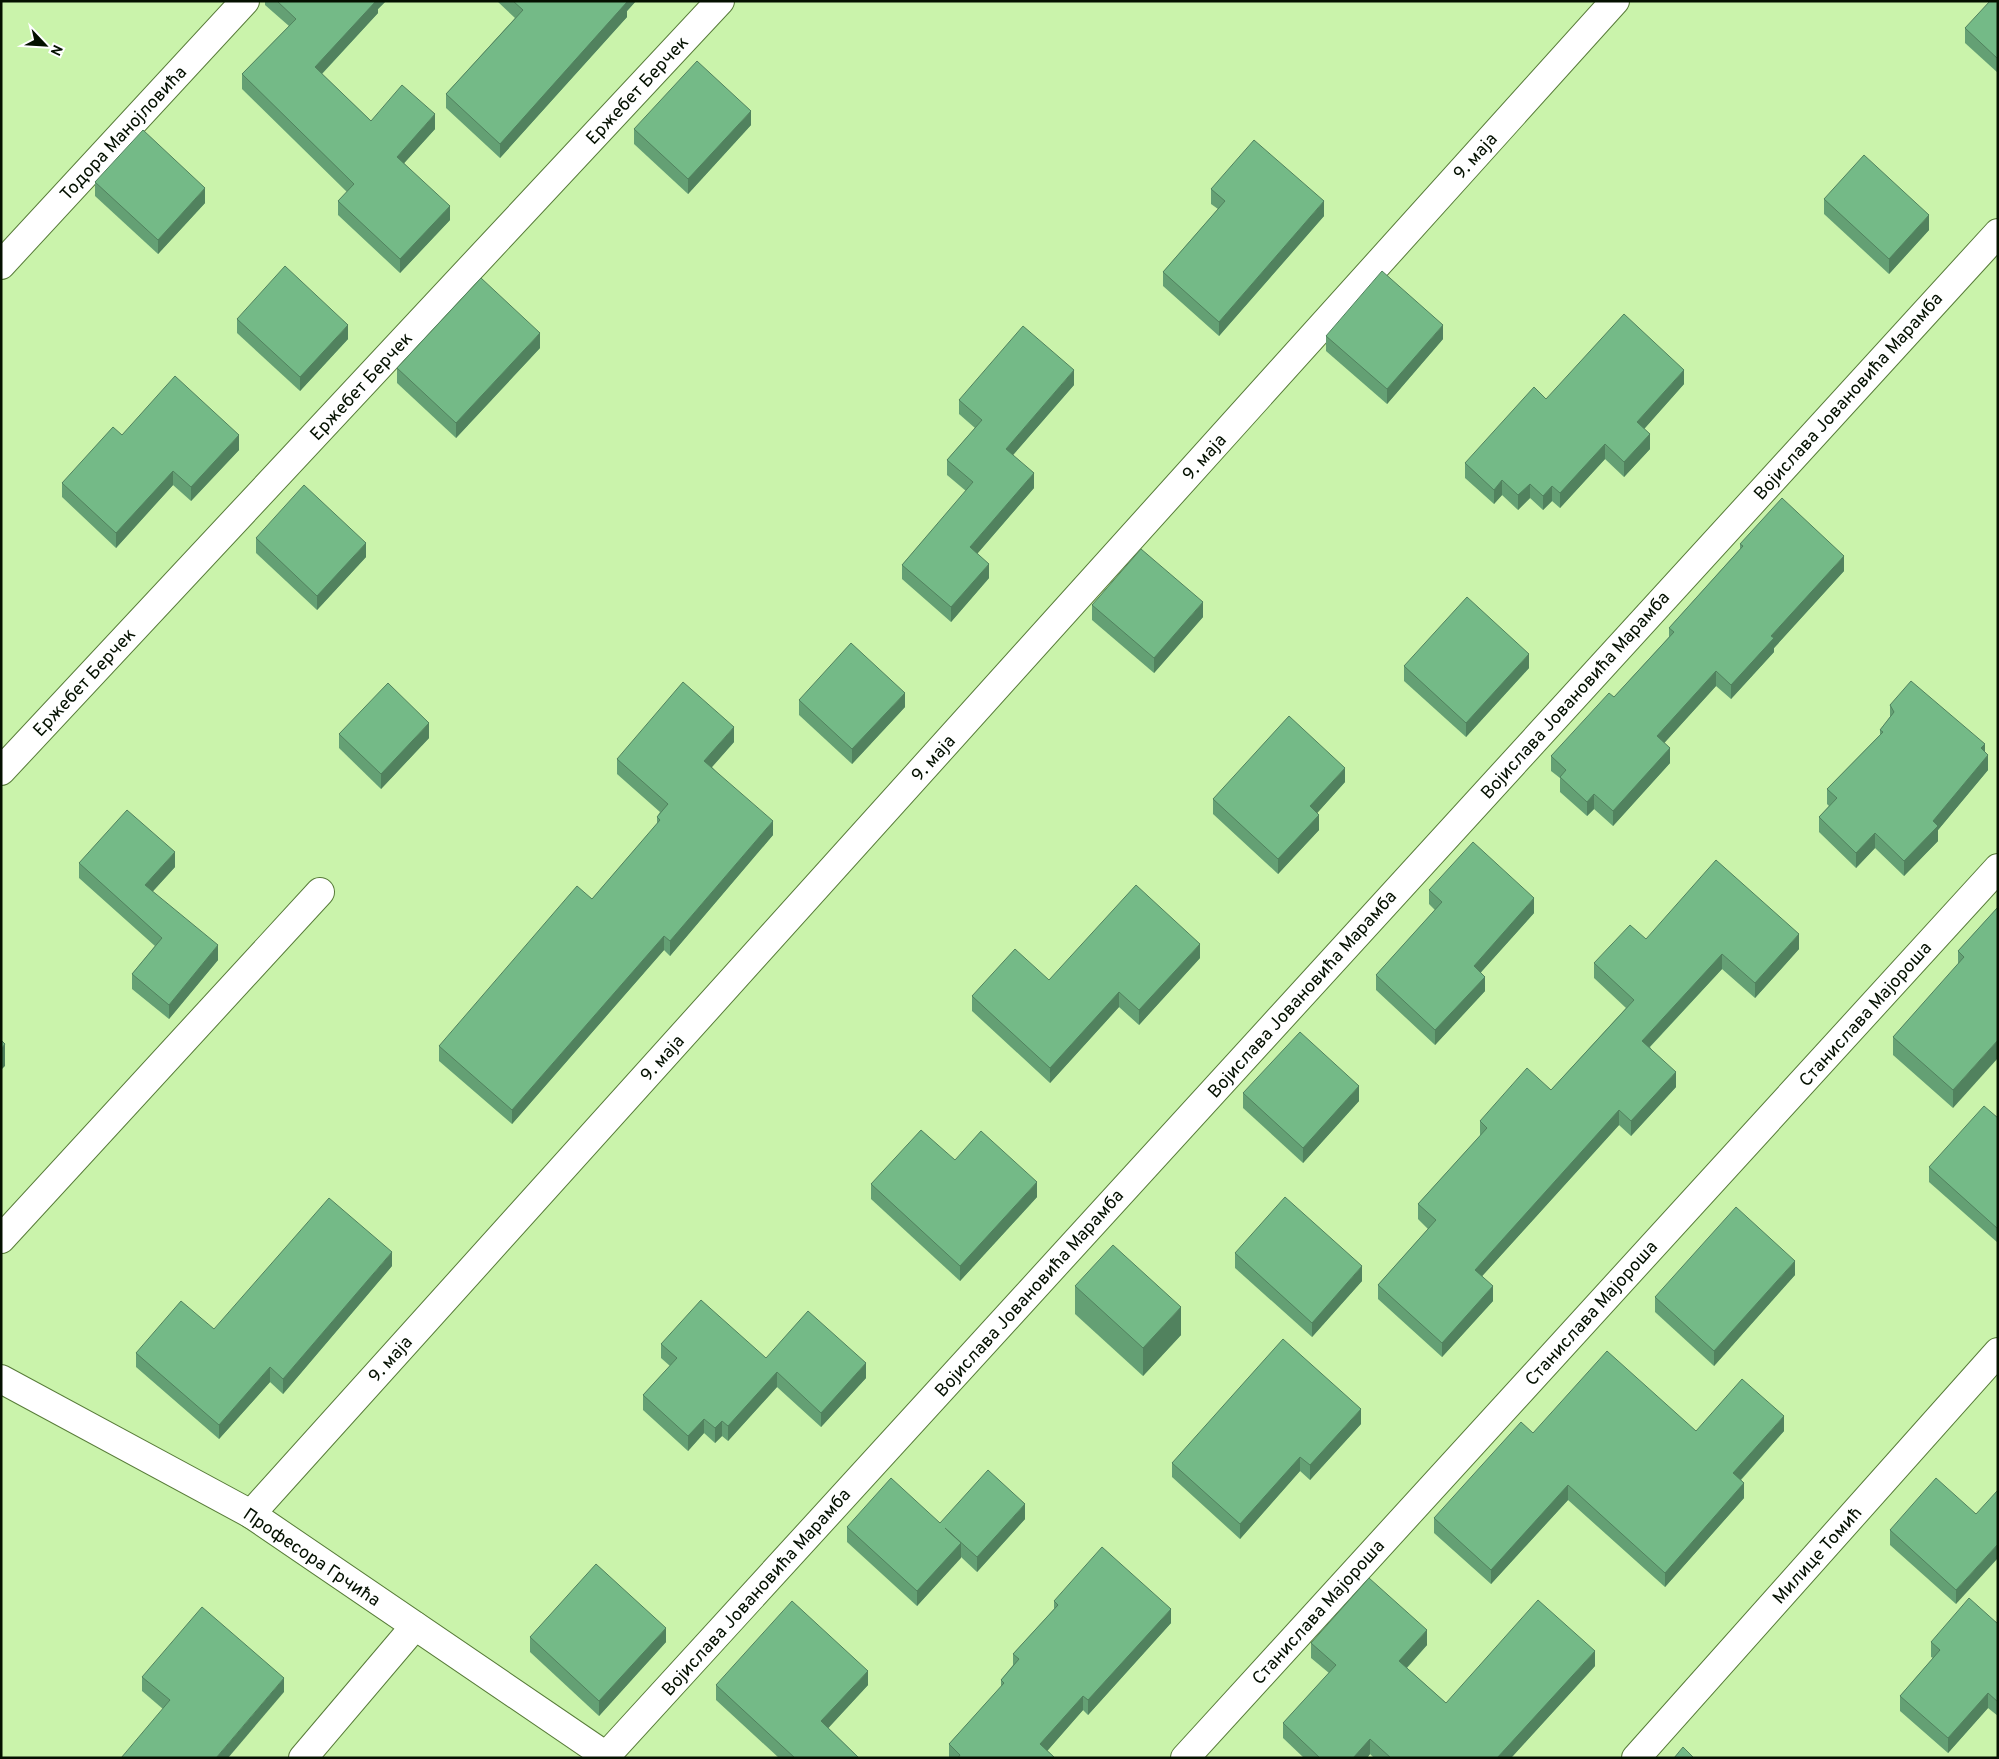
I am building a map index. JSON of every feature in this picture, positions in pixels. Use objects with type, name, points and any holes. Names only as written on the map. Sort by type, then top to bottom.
[{"type":"street","name":"Тодора Манојловића","points":[[1,266],[245,1]]},
{"type":"street","name":"Ержебет Берчек","points":[[1,771],[720,1]]},
{"type":"street","name":"9. маја","points":[[251,1514],[1615,1]]},
{"type":"street","name":"Војислава Јовановића Марамба","points":[[608,1757],[1998,232]]},
{"type":"street","name":"Станислава Мајороша","points":[[1185,1758],[1998,868]]},
{"type":"street","points":[[1,1239],[320,892]]},
{"type":"street","name":"Милице Томић","points":[[1636,1758],[1998,1352]]},
{"type":"street","name":"Професора Грчића","points":[[1,1379],[251,1514],[608,1757]]},
{"type":"street","points":[[303,1758],[415,1626]]},
{"type":"building","points":[[277,1],[376,1],[315,67],[371,121],[402,85],[435,114],[397,157],[450,206],[400,259],[338,201],[354,184],[242,74],[296,19]]},
{"type":"building","points":[[513,1],[627,2],[500,144],[446,94],[523,10]]},
{"type":"building","points":[[1990,1],[1998,1],[1998,59],[1965,28]]},
{"type":"building","points":[[697,61],[751,111],[688,179],[634,129]]},
{"type":"building","points":[[143,130],[205,188],[158,240],[95,182]]},
{"type":"building","points":[[1254,140],[1324,201],[1219,322],[1163,272],[1225,201],[1211,189]]},
{"type":"building","points":[[1864,155],[1929,215],[1889,259],[1824,199]]},
{"type":"building","points":[[285,266],[348,325],[300,377],[237,319]]},
{"type":"building","points":[[1382,271],[1443,325],[1387,389],[1326,336]]},
{"type":"building","points":[[481,278],[540,333],[456,423],[397,368]]},
{"type":"building","points":[[1624,314],[1684,370],[1637,422],[1650,434],[1624,462],[1605,444],[1560,493],[1552,486],[1543,496],[1530,484],[1518,495],[1502,480],[1494,490],[1465,463],[1534,387],[1546,399]]},
{"type":"building","points":[[1023,326],[1074,370],[1006,449],[1034,473],[970,547],[989,564],[951,607],[902,565],[973,482],[947,460],[982,420],[959,400]]},
{"type":"building","points":[[175,376],[239,435],[191,487],[173,471],[116,533],[62,483],[113,427],[122,435]]},
{"type":"building","points":[[304,485],[366,543],[317,596],[256,538]]},
{"type":"building","points":[[1782,498],[1844,556],[1771,636],[1774,638],[1731,685],[1716,671],[1657,736],[1670,748],[1613,811],[1594,794],[1587,802],[1560,777],[1566,770],[1551,756],[1609,693],[1614,697],[1674,632],[1669,628],[1743,546],[1740,544]]},
{"type":"building","points":[[1141,549],[1203,602],[1154,658],[1092,605]]},
{"type":"building","points":[[1467,597],[1529,654],[1466,723],[1404,666]]},
{"type":"building","points":[[851,643],[905,693],[852,749],[799,700]]},
{"type":"building","points":[[1911,681],[1985,744],[1981,748],[1988,755],[1933,821],[1938,826],[1904,861],[1875,833],[1856,853],[1819,817],[1837,798],[1827,789],[1883,732],[1880,730],[1894,712],[1890,705]]},
{"type":"building","points":[[683,682],[734,727],[704,761],[773,821],[670,941],[664,936],[512,1110],[439,1046],[577,886],[592,899],[660,820],[657,817],[668,804],[617,759]]},
{"type":"building","points":[[388,683],[429,723],[381,774],[339,734]]},
{"type":"building","points":[[1289,716],[1345,768],[1310,806],[1319,815],[1278,859],[1213,799]]},
{"type":"building","points":[[127,810],[175,852],[145,885],[218,945],[169,1005],[132,974],[162,938],[79,863]]},
{"type":"building","points":[[1473,842],[1534,898],[1474,966],[1485,977],[1435,1030],[1376,975],[1442,902],[1429,890]]},
{"type":"building","points":[[1716,860],[1799,934],[1755,983],[1722,954],[1642,1041],[1676,1072],[1631,1121],[1619,1110],[1475,1270],[1493,1286],[1442,1343],[1378,1285],[1436,1220],[1418,1204],[1487,1128],[1480,1121],[1527,1068],[1551,1090],[1634,1000],[1594,963],[1630,925],[1646,939]]},
{"type":"building","points":[[1136,885],[1200,944],[1139,1010],[1119,992],[1050,1068],[972,996],[1015,949],[1049,980]]},
{"type":"building","points":[[1998,907],[1998,1040],[1953,1090],[1893,1037],[1964,957],[1958,951]]},
{"type":"building","points":[[1300,1032],[1359,1086],[1303,1148],[1243,1093]]},
{"type":"building","points":[[1,1040],[5,1044],[1,1049]]},
{"type":"building","points":[[1984,1106],[1998,1118],[1998,1229],[1929,1167]]},
{"type":"building","points":[[921,1130],[955,1160],[981,1131],[1037,1182],[960,1266],[871,1184]]},
{"type":"building","points":[[1285,1197],[1362,1266],[1312,1323],[1235,1253]]},
{"type":"building","points":[[329,1198],[392,1252],[283,1379],[270,1367],[219,1425],[136,1353],[181,1301],[214,1329]]},
{"type":"building","points":[[1736,1207],[1795,1261],[1714,1351],[1655,1297]]},
{"type":"building","points":[[1113,1245],[1181,1307],[1143,1348],[1075,1286]]},
{"type":"building","points":[[701,1300],[766,1358],[808,1311],[866,1363],[821,1413],[777,1372],[728,1426],[722,1421],[715,1428],[704,1419],[688,1436],[643,1395],[677,1358],[661,1344]]},
{"type":"building","points":[[1283,1339],[1361,1409],[1310,1465],[1300,1457],[1240,1524],[1172,1463]]},
{"type":"building","points":[[1607,1351],[1696,1431],[1742,1379],[1784,1416],[1733,1473],[1744,1483],[1665,1573],[1568,1485],[1491,1570],[1434,1518],[1521,1422],[1533,1433]]},
{"type":"building","points":[[988,1470],[1025,1504],[977,1557],[945,1528],[961,1543],[917,1591],[847,1527],[891,1478],[940,1523]]},
{"type":"building","points":[[1936,1478],[1976,1514],[1998,1490],[1998,1544],[1956,1590],[1890,1530]]},
{"type":"building","points":[[1102,1547],[1171,1609],[1088,1700],[1083,1696],[1040,1744],[1053,1758],[958,1758],[960,1755],[949,1744],[1004,1683],[1001,1680],[1019,1659],[1013,1654],[1058,1605],[1054,1601]]},
{"type":"building","points":[[596,1564],[666,1628],[599,1701],[530,1637]]},
{"type":"building","points":[[1369,1578],[1427,1630],[1399,1661],[1446,1703],[1538,1600],[1595,1651],[1497,1758],[1391,1758],[1370,1739],[1353,1758],[1320,1758],[1283,1723],[1336,1665],[1311,1643]]},
{"type":"building","points":[[1969,1598],[1998,1624],[1998,1702],[1988,1693],[1948,1738],[1900,1696],[1940,1650],[1931,1642]]},
{"type":"building","points":[[792,1601],[868,1671],[821,1721],[859,1758],[795,1758],[716,1685]]},
{"type":"building","points":[[202,1607],[284,1678],[216,1758],[121,1758],[170,1700],[142,1677]]},
{"type":"building","points":[[1683,1747],[1694,1758],[1674,1758]]}]
